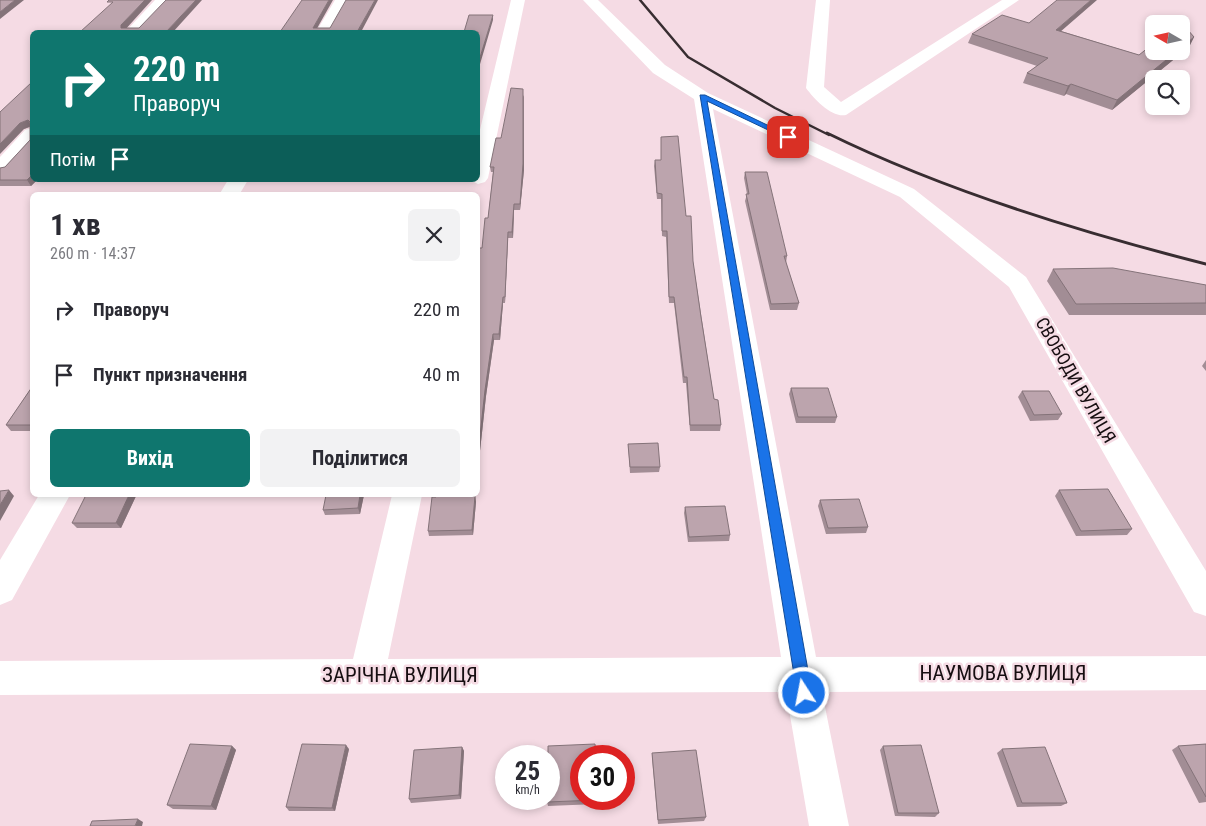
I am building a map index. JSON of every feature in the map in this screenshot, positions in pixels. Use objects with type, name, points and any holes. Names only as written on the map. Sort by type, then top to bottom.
[{"type":"street","points":[[134,30],[164,0]]},
{"type":"street","points":[[324,30],[342,0]]},
{"type":"street","points":[[480,166],[518,0]]},
{"type":"street","name":"СВОБОДИ ВУЛИЦЯ","points":[[590,0],[659,69],[702,97],[908,193],[1018,282],[1206,601]]},
{"type":"street","points":[[823,0],[815,88],[840,111],[1012,0]]},
{"type":"street","points":[[702,97],[829,826]]},
{"type":"street","points":[[0,168],[30,136]]},
{"type":"street","points":[[0,590],[54,497]]},
{"type":"street","points":[[367,675],[407,497]]},
{"type":"street","name":"НАУМОВА ВУЛИЦЯ","points":[[801,674],[1206,673]]},
{"type":"street","name":"ЗАРІЧНА ВУЛИЦЯ","points":[[0,678],[801,674]]},
{"type":"building","points":[[0,0],[15,0],[0,12]]},
{"type":"building","points":[[109,0],[145,0],[121,25],[121,28],[139,28],[166,0],[196,0],[168,30],[82,30],[113,2],[107,2]]},
{"type":"building","points":[[302,0],[329,0],[313,28],[330,28],[346,0],[375,0],[358,30],[281,30]]},
{"type":"building","points":[[1057,0],[1091,0],[1056,30],[1139,55],[1145,50],[1145,60],[1166,60],[1154,70],[1145,70],[1145,77],[1117,100],[1071,84],[1068,86],[1027,73],[1048,58],[972,34],[1002,15],[1029,23]]},
{"type":"building","points":[[469,15],[493,15],[480,57],[480,30],[465,30]]},
{"type":"building","points":[[1190,32],[1194,37],[1190,40]]},
{"type":"building","points":[[30,84],[30,122],[28,120],[20,123],[0,144],[0,112]]},
{"type":"building","points":[[511,88],[523,89],[523,164],[520,204],[514,204],[512,232],[508,232],[505,297],[503,297],[499,334],[493,334],[480,436],[480,248],[482,248],[485,218],[488,218],[494,167],[490,167],[496,138],[501,138]]},
{"type":"building","points":[[678,136],[686,216],[691,216],[693,261],[701,317],[714,399],[718,400],[721,425],[690,425],[687,377],[684,377],[674,297],[669,297],[667,231],[662,231],[662,194],[657,193],[655,160],[661,160],[661,137]]},
{"type":"building","points":[[30,140],[30,177],[27,180],[0,180],[0,168],[5,167]]},
{"type":"building","points":[[745,172],[767,172],[787,256],[784,256],[799,303],[771,304],[746,194],[749,194]]},
{"type":"building","points":[[1113,268],[1206,285],[1206,303],[1076,304],[1053,269]]},
{"type":"building","points":[[791,388],[828,388],[837,417],[798,417]]},
{"type":"building","points":[[30,390],[30,425],[6,425]]},
{"type":"building","points":[[1022,391],[1049,391],[1062,414],[1034,415]]},
{"type":"building","points":[[658,443],[660,467],[630,467],[628,444]]},
{"type":"building","points":[[1108,489],[1132,529],[1081,531],[1059,490]]},
{"type":"building","points":[[9,490],[0,505],[0,491]]},
{"type":"building","points":[[85,497],[128,497],[116,523],[72,523]]},
{"type":"building","points":[[326,497],[360,497],[358,508],[323,510]]},
{"type":"building","points":[[432,497],[475,497],[472,530],[428,531]]},
{"type":"building","points":[[859,499],[868,527],[828,528],[820,500]]},
{"type":"building","points":[[725,506],[730,535],[689,537],[685,507]]},
{"type":"building","points":[[190,744],[232,746],[211,806],[167,805]]},
{"type":"building","points":[[302,744],[346,745],[332,808],[286,807]]},
{"type":"building","points":[[1206,744],[1206,797],[1178,746]]},
{"type":"building","points":[[560,745],[570,745],[570,801],[560,801]]},
{"type":"building","points":[[921,745],[939,813],[898,813],[883,746]]},
{"type":"building","points":[[462,747],[459,795],[409,799],[414,750]]},
{"type":"building","points":[[1045,747],[1067,803],[1022,803],[1002,749]]},
{"type":"building","points":[[696,750],[706,817],[658,820],[652,753]]},
{"type":"building","points":[[138,819],[135,826],[90,826],[92,821]]},
{"type":"railway","points":[[640,0],[688,57],[775,108],[829,135]]},
{"type":"railway","points":[[827,133],[872,154],[965,192],[1061,224],[1206,264]]},
{"type":"route","points":[[788,137],[702,97],[804,693]]}]
